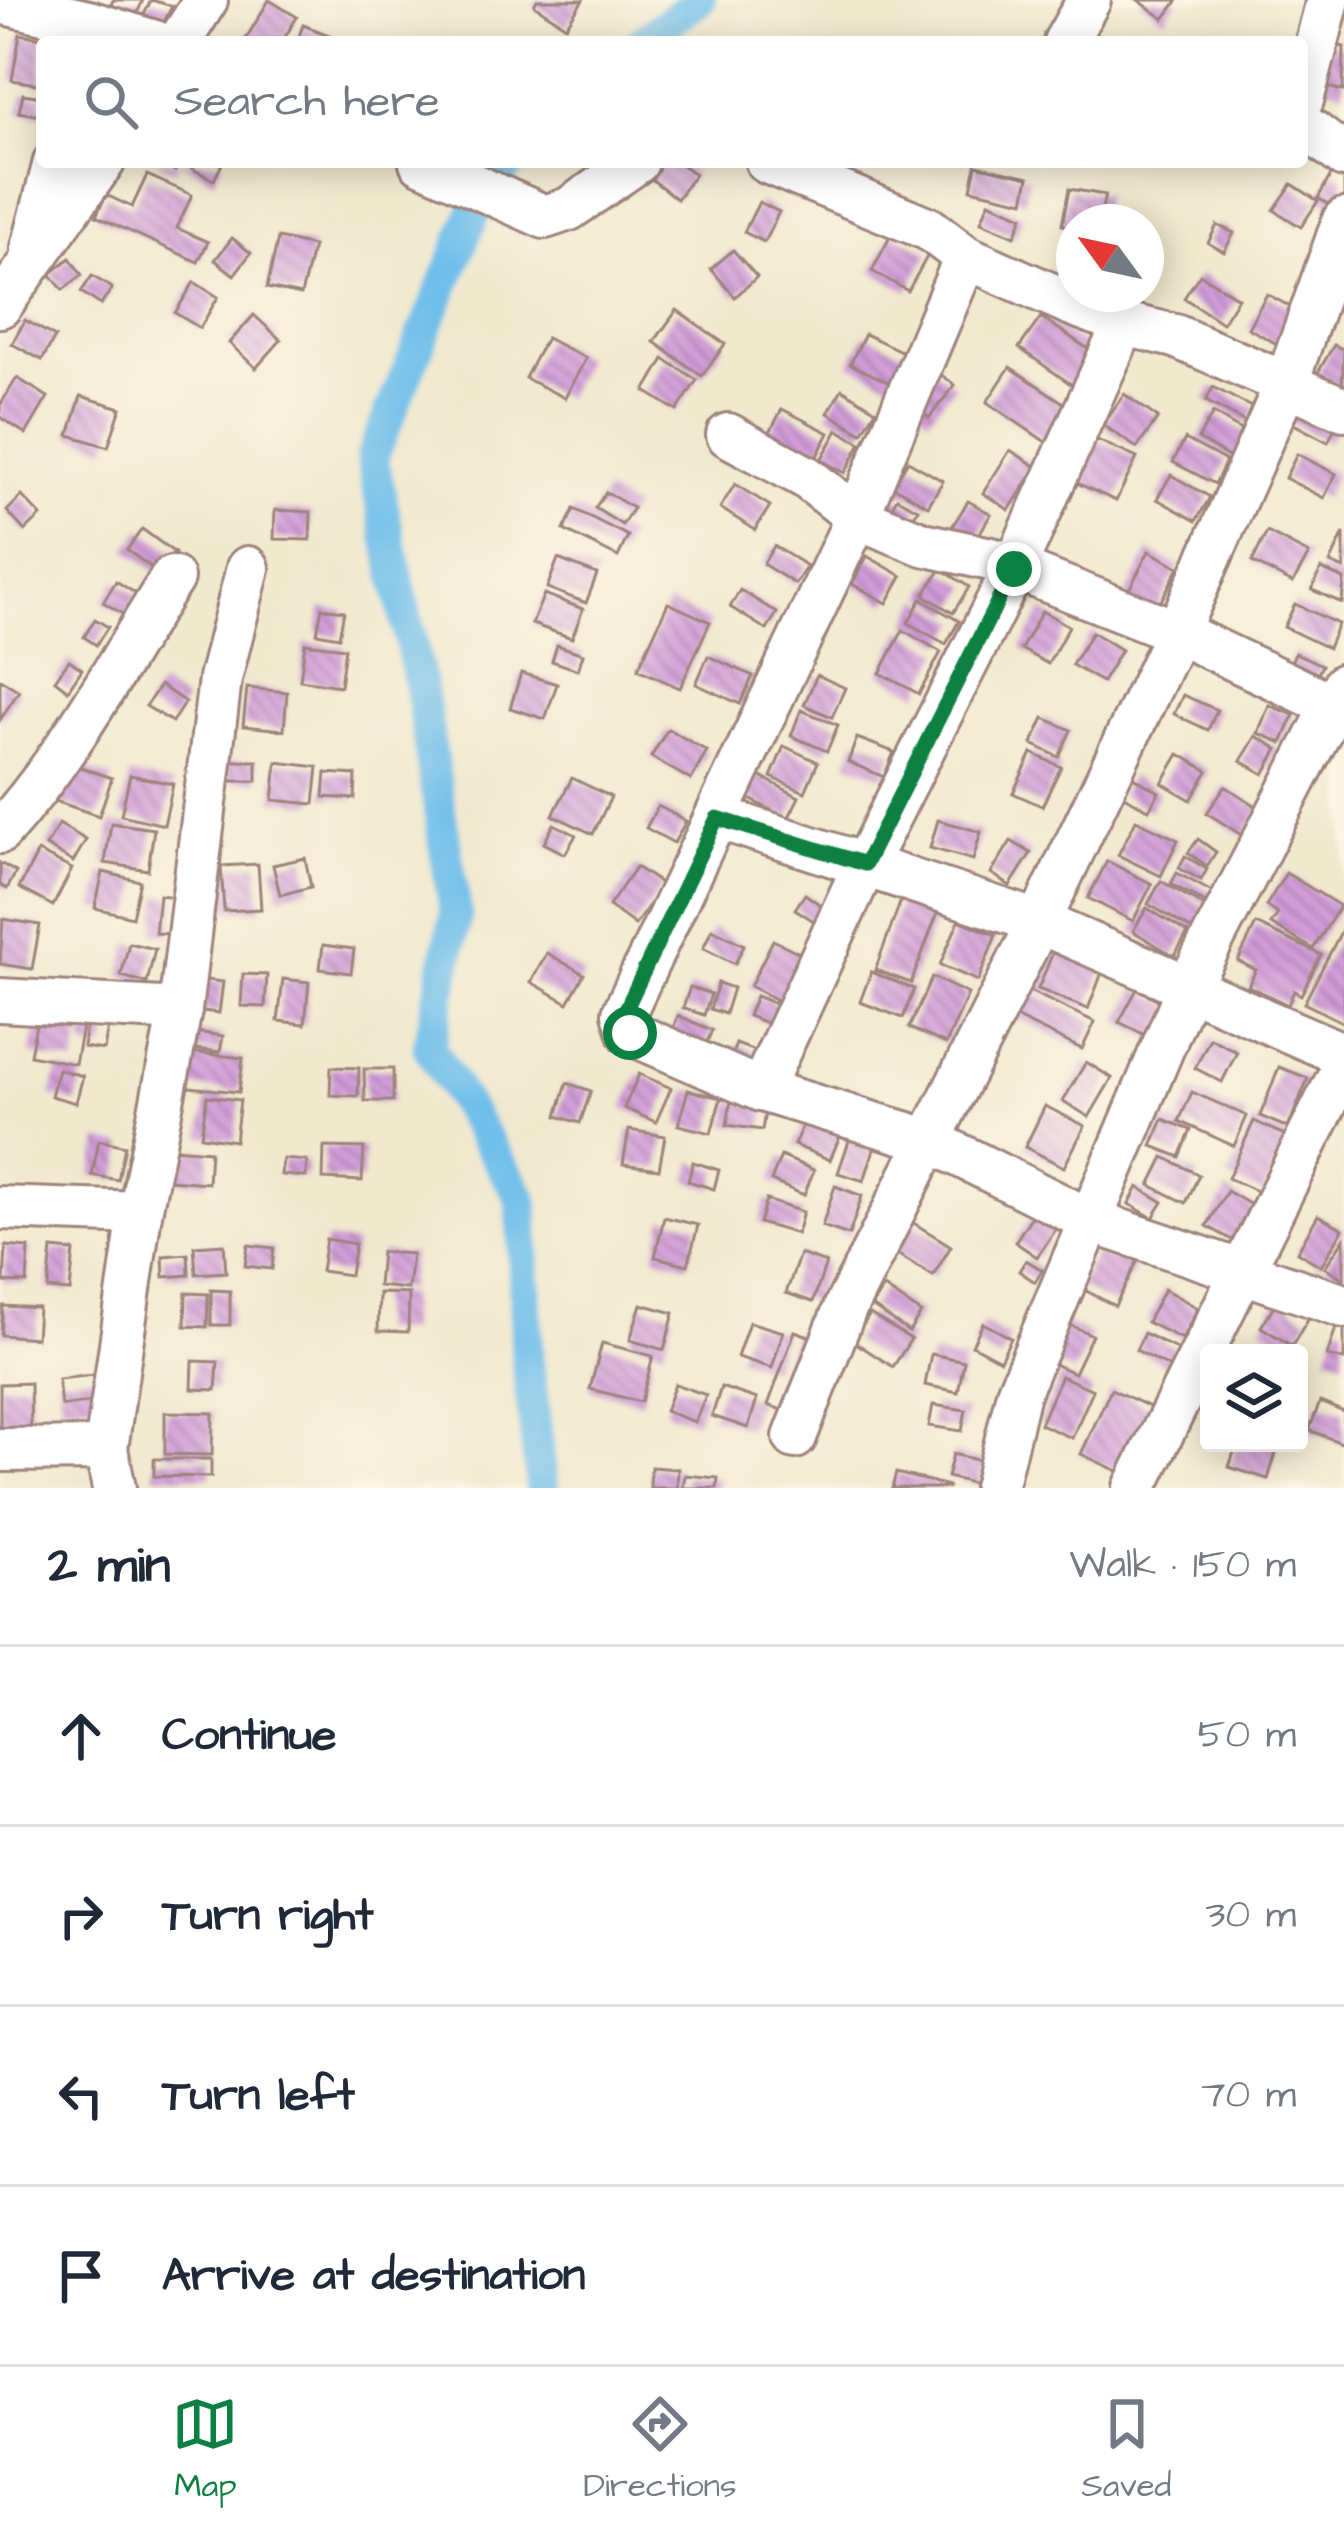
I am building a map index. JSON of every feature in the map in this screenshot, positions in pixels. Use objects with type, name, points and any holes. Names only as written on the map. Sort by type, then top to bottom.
[{"type":"street","points":[[183,36],[206,0]]},
{"type":"street","points":[[1068,36],[1089,0]]},
{"type":"street","points":[[1308,77],[1328,0]]},
{"type":"street","points":[[0,2],[136,36]]},
{"type":"street","points":[[1308,129],[1344,156]]},
{"type":"street","points":[[13,290],[53,168]]},
{"type":"street","points":[[13,290],[99,168]]},
{"type":"street","points":[[434,168],[545,218],[569,209],[628,168]]},
{"type":"street","points":[[782,168],[929,229],[966,257],[1124,324],[1175,336],[1344,409]]},
{"type":"street","points":[[795,1437],[846,1306],[1039,922],[1177,632],[1287,382],[1344,220]]},
{"type":"street","points":[[966,257],[857,517],[624,1013],[630,1033],[761,1090],[931,1141],[1091,1221],[1344,1306]]},
{"type":"street","points":[[761,1090],[865,864],[1014,569],[1124,324]]},
{"type":"street","points":[[728,435],[806,476],[857,517],[923,544],[995,560],[1341,701],[1188,987],[1018,1393],[995,1488]]},
{"type":"street","points":[[0,1450],[110,1469],[140,1214],[180,1010],[220,679],[248,568]]},
{"type":"street","points":[[0,832],[30,799],[172,578]]},
{"type":"street","points":[[717,818],[1039,922],[1344,1055]]},
{"type":"street","points":[[0,1000],[180,1010]]},
{"type":"street","points":[[1135,1488],[1344,1066]]},
{"type":"street","points":[[0,1208],[140,1214]]},
{"type":"building","points":[[113,0],[143,0],[135,18],[110,7]]},
{"type":"building","points":[[151,0],[172,6],[160,30],[141,21]]},
{"type":"building","points":[[269,0],[297,17],[286,36],[248,36]]},
{"type":"building","points":[[537,0],[583,0],[566,26],[534,5]]},
{"type":"building","points":[[1138,0],[1178,0],[1164,19]]},
{"type":"building","points":[[303,25],[331,36],[299,36]]},
{"type":"building","points":[[20,34],[36,37],[36,84],[12,80]]},
{"type":"building","points":[[1331,44],[1344,47],[1343,91],[1320,85]]},
{"type":"building","points":[[23,94],[36,96],[36,115],[19,112]]},
{"type":"building","points":[[191,168],[220,168],[214,180]]},
{"type":"building","points":[[658,168],[686,168],[695,174],[677,199],[650,178]]},
{"type":"building","points":[[975,168],[1029,177],[1024,201],[971,189]]},
{"type":"building","points":[[1333,171],[1344,178],[1344,197],[1337,209],[1318,198]]},
{"type":"building","points":[[147,175],[192,195],[177,228],[208,242],[198,262],[96,216],[106,195],[132,207]]},
{"type":"building","points":[[1292,184],[1318,201],[1301,227],[1274,210]]},
{"type":"building","points":[[1069,189],[1105,195],[1103,204],[1066,204]]},
{"type":"building","points":[[759,202],[779,212],[764,242],[744,232]]},
{"type":"building","points":[[989,202],[1023,216],[1015,236],[981,222]]},
{"type":"building","points":[[1217,225],[1234,233],[1224,252],[1208,243]]},
{"type":"building","points":[[892,233],[929,253],[908,291],[872,271]]},
{"type":"building","points":[[232,238],[251,253],[234,275],[215,260]]},
{"type":"building","points":[[278,238],[313,246],[301,295],[267,288]]},
{"type":"building","points":[[733,250],[757,277],[735,297],[711,269]]},
{"type":"building","points":[[70,258],[82,275],[63,290],[50,274]]},
{"type":"building","points":[[1200,274],[1238,298],[1222,323],[1184,298]]},
{"type":"building","points":[[92,276],[112,288],[101,305],[81,292]]},
{"type":"building","points":[[194,282],[218,297],[200,328],[175,313]]},
{"type":"building","points":[[1267,294],[1296,310],[1277,344],[1248,328]]},
{"type":"building","points":[[677,310],[725,344],[702,376],[654,342]]},
{"type":"building","points":[[254,315],[281,340],[256,368],[229,343]]},
{"type":"building","points":[[1041,317],[1094,353],[1072,385],[1019,348]]},
{"type":"building","points":[[25,320],[55,337],[42,360],[12,344]]},
{"type":"building","points":[[865,334],[905,353],[890,383],[850,364]]},
{"type":"building","points":[[546,338],[586,358],[565,398],[525,378]]},
{"type":"building","points":[[1334,345],[1344,350],[1342,388],[1317,374]]},
{"type":"building","points":[[664,359],[697,380],[677,411],[645,391]]},
{"type":"building","points":[[1010,367],[1074,410],[1050,445],[987,402]]},
{"type":"building","points":[[932,368],[955,385],[929,418],[907,401]]},
{"type":"building","points":[[17,378],[48,397],[26,434],[0,417],[0,405]]},
{"type":"building","points":[[1213,387],[1255,409],[1247,423],[1206,401]]},
{"type":"building","points":[[842,389],[876,410],[862,433],[828,413]]},
{"type":"building","points":[[1124,394],[1158,418],[1137,448],[1103,425]]},
{"type":"building","points":[[81,396],[121,408],[108,447],[69,435]]},
{"type":"building","points":[[1297,403],[1337,424],[1328,442],[1288,421]]},
{"type":"building","points":[[782,409],[829,433],[810,469],[763,445]]},
{"type":"building","points":[[1213,413],[1252,437],[1237,462],[1198,439]]},
{"type":"building","points":[[838,430],[861,443],[845,473],[821,460]]},
{"type":"building","points":[[1095,439],[1137,458],[1116,501],[1075,482]]},
{"type":"building","points":[[1185,439],[1226,461],[1215,484],[1173,462]]},
{"type":"building","points":[[1010,450],[1037,467],[1009,510],[983,493]]},
{"type":"building","points":[[1297,454],[1336,474],[1324,498],[1285,478]]},
{"type":"building","points":[[908,461],[943,481],[928,506],[893,486]]},
{"type":"building","points":[[1171,475],[1210,497],[1196,521],[1157,499]]},
{"type":"building","points":[[735,484],[770,506],[755,530],[720,508]]},
{"type":"building","points":[[606,492],[633,508],[622,525],[595,508]]},
{"type":"building","points":[[22,496],[41,516],[25,531],[7,511]]},
{"type":"building","points":[[897,498],[918,509],[907,529],[886,517]]},
{"type":"building","points":[[968,501],[991,514],[975,541],[952,527]]},
{"type":"building","points":[[574,509],[628,536],[618,557],[564,530]]},
{"type":"building","points":[[275,510],[311,512],[310,540],[274,539]]},
{"type":"building","points":[[142,529],[175,553],[160,574],[127,550]]},
{"type":"building","points":[[1267,532],[1309,554],[1293,583],[1252,562]]},
{"type":"building","points":[[1344,533],[1344,569],[1330,563]]},
{"type":"building","points":[[774,546],[807,566],[795,584],[763,564]]},
{"type":"building","points":[[1149,551],[1179,567],[1152,618],[1122,603]]},
{"type":"building","points":[[867,556],[902,576],[887,603],[852,584]]},
{"type":"building","points":[[558,559],[597,574],[586,603],[547,588]]},
{"type":"building","points":[[941,569],[969,587],[953,613],[924,595]]},
{"type":"building","points":[[1321,569],[1344,579],[1342,603],[1312,590]]},
{"type":"building","points":[[116,581],[138,595],[126,616],[103,602]]},
{"type":"building","points":[[740,590],[777,613],[767,630],[730,607]]},
{"type":"building","points":[[544,594],[583,609],[572,638],[532,624]]},
{"type":"building","points":[[921,599],[959,621],[946,644],[908,623]]},
{"type":"building","points":[[668,603],[710,622],[680,688],[638,669]]},
{"type":"building","points":[[1295,604],[1338,624],[1328,648],[1284,627]]},
{"type":"building","points":[[322,608],[344,611],[339,637],[317,633]]},
{"type":"building","points":[[1042,611],[1069,626],[1048,664],[1021,649]]},
{"type":"building","points":[[95,619],[108,627],[96,645],[84,637]]},
{"type":"building","points":[[903,630],[941,652],[919,694],[880,673]]},
{"type":"building","points":[[1092,632],[1121,650],[1102,682],[1072,665]]},
{"type":"building","points":[[305,643],[345,648],[340,686],[300,680]]},
{"type":"building","points":[[557,645],[583,654],[578,670],[552,661]]},
{"type":"building","points":[[1295,653],[1322,665],[1312,687],[1285,675]]},
{"type":"building","points":[[708,656],[753,676],[740,704],[696,684]]},
{"type":"building","points":[[69,660],[82,669],[68,690],[55,680]]},
{"type":"building","points":[[521,673],[557,684],[545,719],[510,708]]},
{"type":"building","points":[[817,675],[845,688],[832,717],[804,705]]},
{"type":"building","points":[[0,679],[19,691],[0,720]]},
{"type":"building","points":[[160,685],[185,702],[172,722],[146,706]]},
{"type":"building","points":[[247,688],[287,692],[284,730],[243,726]]},
{"type":"building","points":[[1183,695],[1217,710],[1208,730],[1174,714]]},
{"type":"building","points":[[1269,705],[1294,715],[1282,743],[1258,733]]},
{"type":"building","points":[[801,710],[838,725],[827,751],[791,736]]},
{"type":"building","points":[[1044,718],[1071,730],[1059,757],[1032,744]]},
{"type":"building","points":[[668,729],[707,751],[691,780],[651,757]]},
{"type":"building","points":[[1256,736],[1278,749],[1264,774],[1241,761]]},
{"type":"building","points":[[857,738],[894,752],[884,777],[848,762]]},
{"type":"building","points":[[784,746],[818,762],[805,792],[771,777]]},
{"type":"building","points":[[1032,753],[1061,767],[1042,806],[1013,793]]},
{"type":"building","points":[[1179,754],[1208,771],[1191,800],[1162,783]]},
{"type":"building","points":[[226,761],[257,761],[257,781],[226,781]]},
{"type":"building","points":[[66,762],[112,778],[99,816],[52,800]]},
{"type":"building","points":[[277,762],[318,767],[314,804],[273,800]]},
{"type":"building","points":[[326,773],[356,775],[355,799],[324,797]]},
{"type":"building","points":[[756,774],[799,797],[788,819],[744,796]]},
{"type":"building","points":[[130,775],[173,784],[164,825],[121,815]]},
{"type":"building","points":[[1131,776],[1159,792],[1149,810],[1121,794]]},
{"type":"building","points":[[572,778],[611,797],[593,834],[553,815]]},
{"type":"building","points":[[1225,786],[1261,809],[1243,836],[1207,813]]},
{"type":"building","points":[[658,806],[686,821],[674,843],[646,828]]},
{"type":"building","points":[[938,820],[981,832],[973,860],[930,848]]},
{"type":"building","points":[[1136,820],[1178,840],[1161,876],[1118,855]]},
{"type":"building","points":[[111,823],[154,829],[148,870],[105,863]]},
{"type":"building","points":[[59,824],[86,840],[73,862],[46,846]]},
{"type":"building","points":[[554,824],[576,835],[565,854],[544,843]]},
{"type":"building","points":[[1198,839],[1216,852],[1207,866],[1188,853]]},
{"type":"building","points":[[1011,841],[1031,853],[1010,886],[991,873]]},
{"type":"building","points":[[38,852],[72,869],[53,906],[19,888]]},
{"type":"building","points":[[1185,856],[1207,869],[1201,880],[1179,868]]},
{"type":"building","points":[[305,858],[311,887],[280,895],[273,865]]},
{"type":"building","points":[[1107,861],[1152,884],[1133,921],[1088,898]]},
{"type":"building","points":[[0,863],[16,872],[7,889],[0,885]]},
{"type":"building","points":[[258,864],[261,909],[224,911],[221,866]]},
{"type":"building","points":[[636,867],[663,885],[635,925],[609,906]]},
{"type":"building","points":[[103,872],[140,881],[132,917],[95,908]]},
{"type":"building","points":[[1177,873],[1212,892],[1206,903],[1171,884]]},
{"type":"building","points":[[1286,873],[1340,906],[1313,949],[1271,924],[1278,914],[1266,906]]},
{"type":"building","points":[[1161,881],[1221,916],[1208,939],[1148,904]]},
{"type":"building","points":[[805,894],[826,909],[817,923],[795,909]]},
{"type":"building","points":[[159,895],[176,897],[171,934],[155,933]]},
{"type":"building","points":[[903,895],[939,909],[911,983],[875,970]]},
{"type":"building","points":[[1147,908],[1188,933],[1174,956],[1133,931]]},
{"type":"building","points":[[3,919],[40,925],[32,969],[0,964]]},
{"type":"building","points":[[959,920],[996,935],[978,981],[940,965]]},
{"type":"building","points":[[1256,924],[1321,955],[1301,995],[1294,991],[1288,1005],[1248,986],[1256,970],[1238,961]]},
{"type":"building","points":[[1344,926],[1344,1023],[1304,1003]]},
{"type":"building","points":[[712,929],[744,945],[735,964],[703,948]]},
{"type":"building","points":[[773,940],[816,961],[792,1008],[750,986]]},
{"type":"building","points":[[129,943],[155,949],[147,983],[121,976]]},
{"type":"building","points":[[323,945],[354,949],[351,973],[320,969]]},
{"type":"building","points":[[1054,950],[1103,970],[1088,1009],[1038,989]]},
{"type":"building","points":[[547,953],[584,974],[568,1003],[531,982]]},
{"type":"building","points":[[871,972],[914,989],[903,1018],[860,1002]]},
{"type":"building","points":[[243,974],[267,975],[265,1007],[241,1006]]},
{"type":"building","points":[[932,977],[968,994],[946,1044],[909,1028]]},
{"type":"building","points":[[189,978],[223,982],[219,1013],[185,1009]]},
{"type":"building","points":[[283,979],[309,982],[305,1024],[278,1021]]},
{"type":"building","points":[[718,983],[733,988],[725,1014],[710,1009]]},
{"type":"building","points":[[690,987],[711,994],[704,1015],[683,1008]]},
{"type":"building","points":[[1137,989],[1172,1007],[1155,1040],[1119,1022]]},
{"type":"building","points":[[1027,990],[1095,1022],[1082,1049],[1015,1017]]},
{"type":"building","points":[[756,996],[784,1007],[777,1027],[748,1016]]},
{"type":"building","points":[[38,1014],[83,1022],[75,1064],[30,1055]]},
{"type":"building","points":[[678,1016],[712,1030],[703,1052],[669,1038]]},
{"type":"building","points":[[87,1017],[109,1020],[104,1050],[83,1047]]},
{"type":"building","points":[[195,1032],[223,1036],[220,1052],[193,1049]]},
{"type":"building","points":[[1210,1038],[1237,1052],[1222,1082],[1195,1068]]},
{"type":"building","points":[[736,1044],[755,1051],[749,1070],[729,1062]]},
{"type":"building","points":[[182,1051],[243,1058],[239,1092],[178,1086]]},
{"type":"building","points":[[1086,1062],[1112,1078],[1089,1117],[1063,1101]]},
{"type":"building","points":[[331,1067],[359,1068],[358,1096],[330,1095]]},
{"type":"building","points":[[1279,1067],[1308,1078],[1288,1128],[1260,1116]]},
{"type":"building","points":[[58,1069],[83,1076],[76,1103],[51,1096]]},
{"type":"building","points":[[364,1069],[393,1069],[393,1101],[365,1101]]},
{"type":"building","points":[[639,1074],[671,1088],[656,1122],[624,1108]]},
{"type":"building","points":[[567,1083],[591,1091],[580,1123],[557,1116]]},
{"type":"building","points":[[688,1090],[721,1098],[711,1133],[678,1125]]},
{"type":"building","points":[[1192,1092],[1247,1116],[1234,1146],[1179,1121]]},
{"type":"building","points":[[207,1096],[240,1100],[235,1141],[201,1136]]},
{"type":"building","points":[[731,1101],[766,1106],[762,1130],[727,1125]]},
{"type":"building","points":[[1045,1106],[1085,1126],[1064,1167],[1025,1147]]},
{"type":"building","points":[[806,1117],[842,1131],[830,1160],[794,1145]]},
{"type":"building","points":[[1163,1119],[1191,1130],[1180,1157],[1152,1146]]},
{"type":"building","points":[[1254,1121],[1289,1137],[1263,1194],[1228,1178]]},
{"type":"building","points":[[629,1130],[665,1136],[659,1169],[623,1164]]},
{"type":"building","points":[[851,1135],[876,1143],[864,1181],[838,1173]]},
{"type":"building","points":[[99,1140],[125,1146],[118,1180],[92,1175]]},
{"type":"building","points":[[324,1147],[364,1148],[362,1181],[323,1179]]},
{"type":"building","points":[[172,1148],[210,1151],[208,1183],[169,1180]]},
{"type":"building","points":[[781,1156],[814,1170],[804,1195],[771,1181]]},
{"type":"building","points":[[1164,1157],[1199,1175],[1186,1203],[1150,1185]]},
{"type":"building","points":[[283,1159],[307,1161],[306,1177],[281,1175]]},
{"type":"building","points":[[693,1162],[719,1170],[714,1189],[688,1181]]},
{"type":"building","points":[[835,1186],[862,1196],[849,1235],[822,1226]]},
{"type":"building","points":[[1138,1187],[1163,1202],[1153,1218],[1129,1204]]},
{"type":"building","points":[[1227,1191],[1260,1210],[1241,1245],[1207,1226]]},
{"type":"building","points":[[766,1200],[803,1212],[797,1234],[759,1223]]},
{"type":"building","points":[[1033,1214],[1056,1229],[1037,1257],[1015,1242]]},
{"type":"building","points":[[1318,1215],[1343,1229],[1321,1266],[1297,1252]]},
{"type":"building","points":[[664,1217],[698,1225],[688,1265],[655,1257]]},
{"type":"building","points":[[907,1219],[951,1246],[933,1276],[889,1249]]},
{"type":"building","points":[[326,1239],[355,1244],[350,1275],[321,1271]]},
{"type":"building","points":[[1103,1239],[1139,1258],[1115,1306],[1079,1287]]},
{"type":"building","points":[[1344,1239],[1344,1279],[1325,1267]]},
{"type":"building","points":[[224,1244],[226,1272],[196,1274],[194,1246]]},
{"type":"building","points":[[248,1245],[274,1248],[272,1269],[245,1266]]},
{"type":"building","points":[[6,1246],[29,1248],[27,1283],[4,1282]]},
{"type":"building","points":[[52,1249],[74,1251],[70,1291],[48,1289]]},
{"type":"building","points":[[381,1252],[412,1254],[408,1289],[378,1286]]},
{"type":"building","points":[[188,1254],[189,1275],[164,1277],[163,1256]]},
{"type":"building","points":[[800,1254],[826,1263],[813,1302],[786,1293]]},
{"type":"building","points":[[1026,1260],[1042,1270],[1035,1282],[1019,1271]]},
{"type":"building","points":[[884,1288],[921,1313],[909,1332],[872,1306]]},
{"type":"building","points":[[1164,1289],[1198,1308],[1182,1339],[1147,1322]]},
{"type":"building","points":[[211,1290],[230,1291],[230,1325],[211,1325]]},
{"type":"building","points":[[186,1293],[208,1294],[207,1327],[185,1326]]},
{"type":"building","points":[[379,1293],[409,1294],[408,1332],[378,1331]]},
{"type":"building","points":[[1278,1299],[1309,1317],[1293,1344],[1261,1327]]},
{"type":"building","points":[[641,1304],[674,1313],[664,1350],[630,1340]]},
{"type":"building","points":[[3,1306],[38,1308],[36,1338],[1,1335]]},
{"type":"building","points":[[870,1314],[911,1339],[893,1367],[853,1341]]},
{"type":"building","points":[[749,1322],[783,1332],[772,1368],[737,1357]]},
{"type":"building","points":[[983,1323],[1011,1338],[1000,1360],[972,1345]]},
{"type":"building","points":[[1066,1323],[1092,1335],[1074,1373],[1048,1361]]},
{"type":"building","points":[[1337,1324],[1344,1326],[1344,1360],[1327,1356]]},
{"type":"building","points":[[795,1331],[825,1342],[798,1416],[768,1405]]},
{"type":"building","points":[[1144,1333],[1182,1352],[1173,1369],[1136,1350]]},
{"type":"building","points":[[602,1343],[653,1356],[641,1402],[590,1389]]},
{"type":"building","points":[[931,1354],[964,1361],[958,1392],[925,1385]]},
{"type":"building","points":[[193,1361],[218,1362],[216,1390],[192,1389]]},
{"type":"building","points":[[94,1375],[97,1402],[61,1406],[58,1379]]},
{"type":"building","points":[[1061,1376],[1093,1390],[1072,1438],[1040,1424]]},
{"type":"building","points":[[30,1383],[31,1446],[0,1447],[0,1384]]},
{"type":"building","points":[[675,1384],[706,1395],[695,1422],[665,1411]]},
{"type":"building","points":[[721,1387],[757,1399],[748,1428],[712,1416]]},
{"type":"building","points":[[1111,1389],[1150,1407],[1120,1472],[1081,1454]]},
{"type":"building","points":[[1320,1402],[1344,1412],[1344,1444],[1309,1430]]},
{"type":"building","points":[[933,1405],[966,1410],[962,1431],[929,1426]]},
{"type":"building","points":[[165,1412],[213,1413],[212,1455],[165,1454]]},
{"type":"building","points":[[1234,1452],[1276,1452],[1268,1479],[1229,1467]]},
{"type":"building","points":[[953,1454],[985,1462],[979,1485],[947,1477]]},
{"type":"building","points":[[154,1459],[211,1459],[211,1477],[154,1476]]},
{"type":"building","points":[[651,1467],[678,1469],[677,1488],[650,1488]]},
{"type":"building","points":[[896,1473],[948,1486],[948,1488],[892,1488]]},
{"type":"building","points":[[685,1475],[718,1478],[717,1488],[683,1488]]},
{"type":"waterway","points":[[649,36],[699,0]]},
{"type":"waterway","points":[[506,168],[476,208],[372,457],[420,685],[456,915],[429,1047],[522,1199],[527,1357],[542,1488]]},
{"type":"route","points":[[630,1033],[624,1013],[717,818],[865,864],[1014,569]]}]
